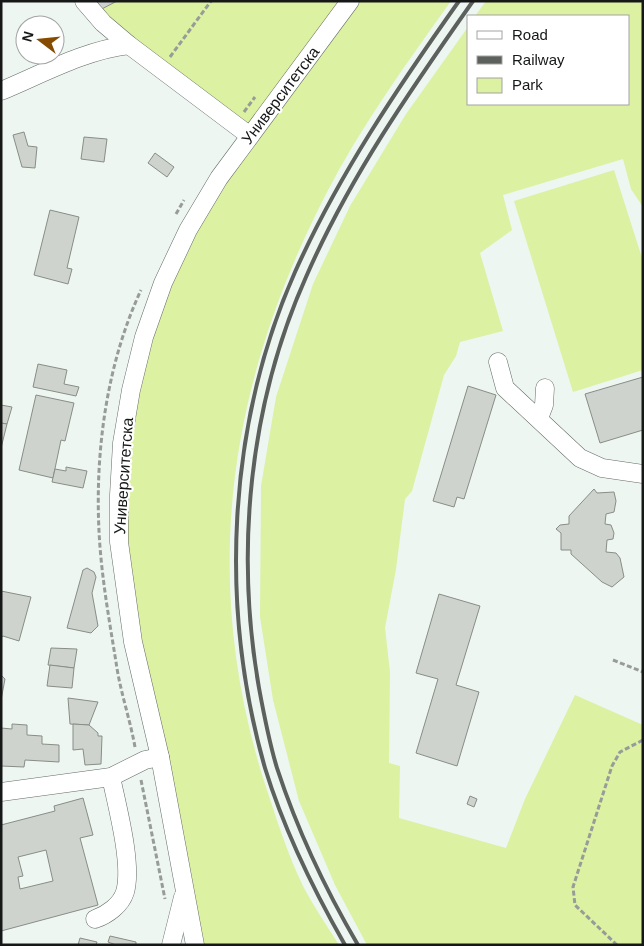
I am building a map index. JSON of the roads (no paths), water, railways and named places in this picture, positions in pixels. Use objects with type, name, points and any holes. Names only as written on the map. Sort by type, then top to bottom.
[{"type":"street","points":[[84,1],[103,23],[129,45],[250,136]]},
{"type":"street","name":"Университетска","points":[[196,945],[184,894],[160,757],[133,642],[119,542],[122,443],[130,390],[144,337],[163,283],[188,230],[219,178],[350,1]]},
{"type":"street","points":[[1,91],[77,59],[111,47],[129,45]]},
{"type":"street","points":[[498,362],[505,388],[580,458],[602,468],[643,474]]},
{"type":"street","points":[[539,418],[544,406],[545,388]]},
{"type":"street","points":[[1,792],[111,777],[138,764],[160,757]]},
{"type":"street","points":[[94,919],[106,915],[116,905],[125,893],[128,876],[111,777]]},
{"type":"street","points":[[171,945],[184,894]]},
{"type":"railway","points":[[345,945],[311,881],[281,814],[265,768],[250,707],[241,644],[236,581],[237,517],[243,454],[255,392],[272,331],[295,272],[312,236],[370,133],[459,1]]},
{"type":"railway","points":[[358,945],[334,902],[303,837],[285,792],[269,738],[259,688],[248,584],[248,532],[252,479],[260,427],[271,376],[287,326],[323,240],[361,169],[382,135],[473,1]]}]
